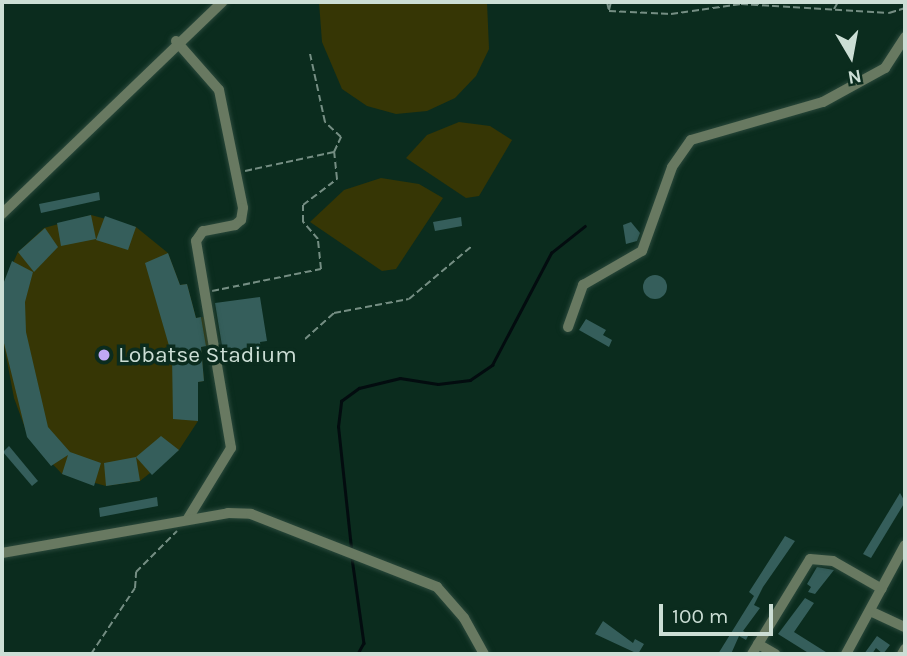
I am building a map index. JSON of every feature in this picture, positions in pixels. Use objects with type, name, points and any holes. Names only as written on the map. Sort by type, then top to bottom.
[{"type":"street","points":[[2,214],[176,41],[222,2]]},
{"type":"street","points":[[568,327],[583,285],[642,251],[672,167],[691,140],[823,102],[885,68],[905,37]]},
{"type":"street","points":[[176,41],[219,90],[237,173],[241,220],[203,231],[197,241],[231,448],[187,520]]},
{"type":"street","points":[[2,553],[187,520],[251,514],[424,580],[446,596],[484,654]]},
{"type":"street","points":[[846,654],[905,545]]},
{"type":"street","points":[[775,654],[755,649],[810,559],[832,561],[882,589]]},
{"type":"street","points":[[870,611],[905,627]]},
{"type":"street","points":[[902,654],[905,649]]},
{"type":"path","points":[[607,2],[609,11]]},
{"type":"path","points":[[609,11],[611,2]]},
{"type":"path","points":[[834,9],[838,2]]},
{"type":"path","points":[[609,11],[671,14],[741,4],[889,13],[905,8]]},
{"type":"path","points":[[204,293],[321,269],[318,239],[303,222],[303,205],[337,179],[334,152],[341,137],[325,122],[310,54]]},
{"type":"path","points":[[237,173],[334,152]]},
{"type":"path","points":[[304,339],[334,313],[408,299],[472,246]]},
{"type":"path","points":[[90,654],[135,588],[136,572],[187,520]]},
{"type":"shaded area","points":[[319,2],[487,2],[489,49],[476,76],[455,98],[427,111],[396,114],[367,106],[342,89],[322,42]]},
{"type":"shaded area","points":[[459,122],[490,126],[512,140],[479,196],[466,198],[406,158],[427,135]]},
{"type":"shaded area","points":[[381,178],[419,184],[443,198],[396,269],[382,271],[310,222],[344,190]]},
{"type":"shaded area","name":"Lobatse Stadium","points":[[91,215],[136,227],[168,253],[180,285],[187,284],[196,318],[204,317],[209,345],[201,347],[204,381],[198,382],[198,421],[179,450],[140,481],[106,486],[62,474],[29,439],[14,398],[2,335],[2,287],[18,252],[44,228]]},
{"type":"building","points":[[99,192],[100,200],[41,213],[39,204]]},
{"type":"building","points":[[91,215],[96,239],[61,246],[57,223]]},
{"type":"building","points":[[105,216],[136,227],[128,250],[96,240]]},
{"type":"building","points":[[461,217],[462,226],[435,231],[433,222]]},
{"type":"building","points":[[631,222],[640,233],[637,241],[626,244],[623,225]]},
{"type":"building","points":[[45,228],[58,247],[34,272],[18,252]]},
{"type":"building","points":[[168,253],[180,285],[187,284],[196,318],[201,317],[206,346],[201,347],[204,381],[198,382],[198,421],[173,419],[172,356],[145,263]]},
{"type":"building","points":[[12,261],[33,272],[25,302],[26,332],[48,427],[70,452],[101,463],[94,486],[62,474],[68,455],[51,466],[27,437],[2,335],[2,287]]},
{"type":"building","points":[[655,275],[666,282],[667,287],[660,298],[655,299],[644,292],[643,287],[650,276]]},
{"type":"building","points":[[260,297],[267,341],[260,342],[261,351],[224,358],[215,303]]},
{"type":"building","points":[[586,319],[606,330],[603,335],[612,340],[609,347],[579,330]]},
{"type":"building","points":[[161,436],[179,450],[152,475],[136,457]]},
{"type":"building","points":[[9,446],[38,481],[32,486],[3,452]]},
{"type":"building","points":[[136,457],[140,481],[106,486],[104,463]]},
{"type":"building","points":[[900,493],[905,502],[871,558],[863,554]]},
{"type":"building","points":[[157,497],[158,506],[100,517],[99,508]]},
{"type":"building","points":[[785,536],[795,541],[763,587],[754,605],[760,608],[743,631],[749,634],[746,640],[739,636],[731,654],[718,654],[754,596],[749,592]]},
{"type":"building","points":[[817,567],[834,570],[815,594],[808,592],[811,587],[807,584]]},
{"type":"building","points":[[805,598],[814,603],[794,632],[829,654],[810,654],[778,634]]},
{"type":"building","points":[[603,621],[633,643],[635,639],[644,644],[638,654],[595,634]]},
{"type":"building","points":[[877,636],[890,645],[883,654],[876,648],[872,654],[864,654]]},
{"type":"waterway","points":[[351,548],[338,427],[341,401],[359,388],[400,378],[438,384],[470,380],[492,365],[551,253],[585,226]]},
{"type":"waterway","points":[[352,558],[364,643],[358,654]]},
{"type":"place","name":"Lobatse Stadium","points":[[104,355]]}]
